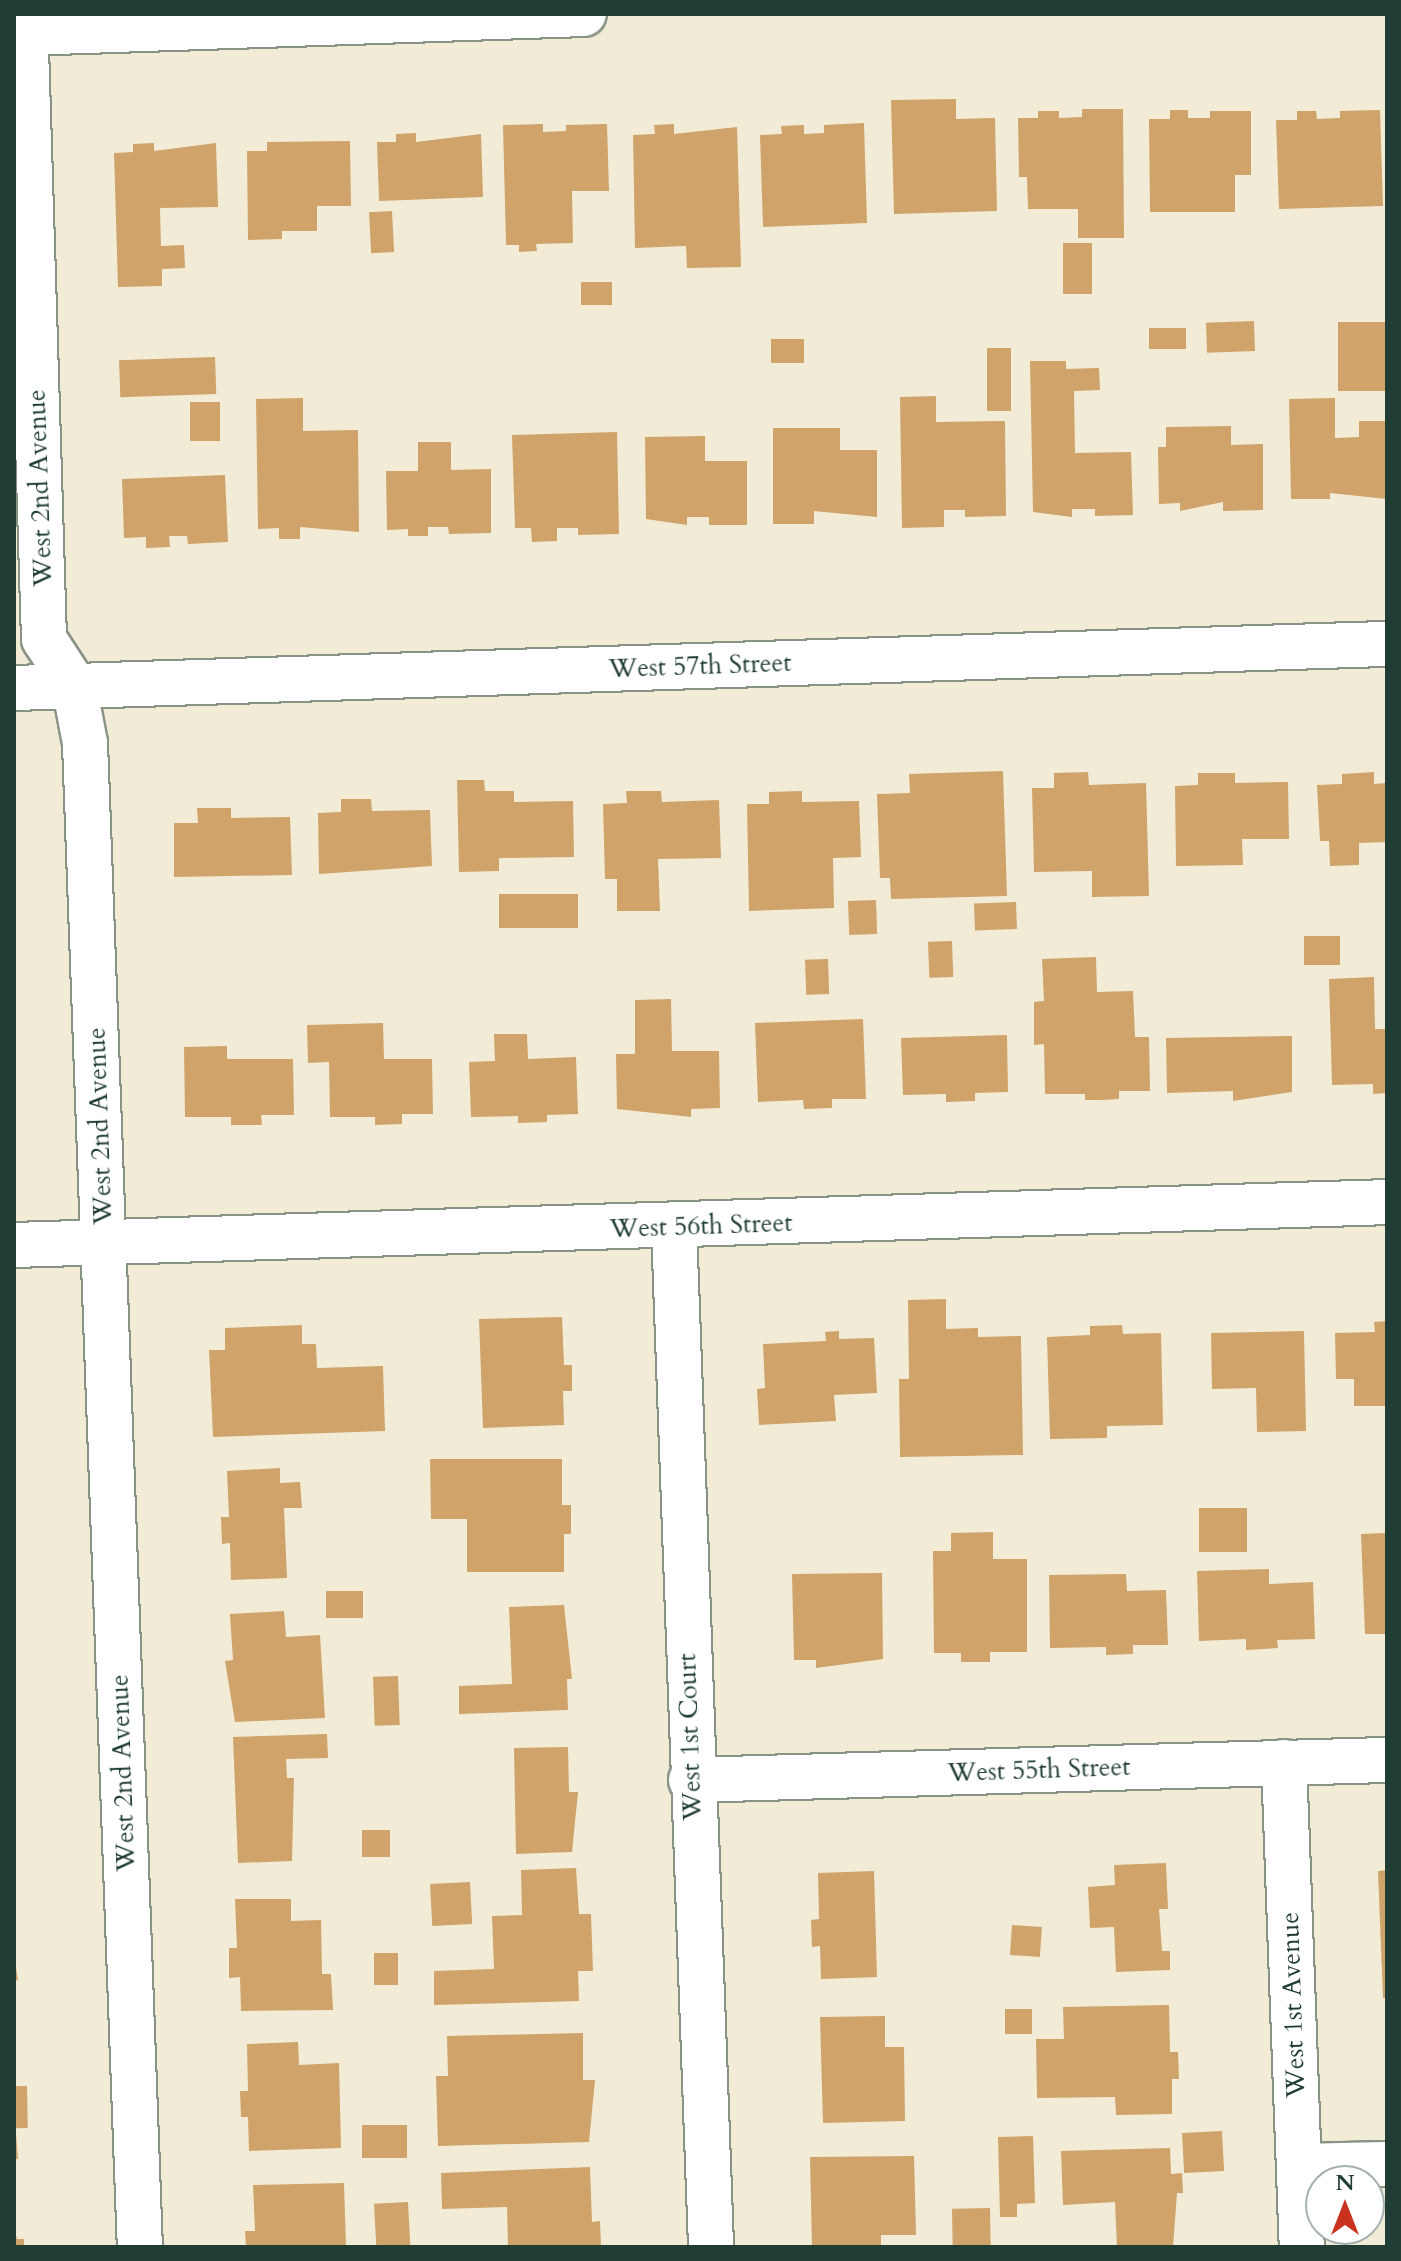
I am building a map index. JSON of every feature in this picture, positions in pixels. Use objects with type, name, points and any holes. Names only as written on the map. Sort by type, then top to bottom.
[{"type":"street","points":[[25,23],[584,14]]},
{"type":"street","name":"West 2nd Avenue","points":[[25,23],[44,639],[74,685],[85,743],[140,2247]]},
{"type":"street","name":"West 57th Street","points":[[14,688],[1387,644]]},
{"type":"street","name":"West 56th Street","points":[[14,1245],[674,1227],[1387,1202]]},
{"type":"street","name":"West 1st Court","points":[[674,1227],[691,1780],[711,2247]]},
{"type":"street","name":"West 55th Street","points":[[691,1780],[1387,1760]]},
{"type":"street","name":"West 1st Avenue","points":[[1284,1762],[1302,2247]]},
{"type":"street","points":[[1299,2166],[1387,2164]]},
{"type":"building","points":[[956,99],[956,119],[995,118],[997,211],[894,214],[891,100]]},
{"type":"building","points":[[1082,109],[1123,109],[1124,238],[1078,238],[1078,209],[1028,209],[1027,177],[1019,177],[1018,118],[1038,118],[1038,111],[1059,111],[1059,118],[1082,117]]},
{"type":"building","points":[[1170,110],[1188,110],[1188,118],[1210,118],[1210,111],[1251,111],[1251,175],[1235,175],[1235,212],[1150,212],[1149,119],[1170,119]]},
{"type":"building","points":[[1380,110],[1383,206],[1279,209],[1276,120],[1297,120],[1297,111],[1316,111],[1317,119],[1340,118],[1340,111]]},
{"type":"building","points":[[864,123],[867,223],[763,227],[760,135],[782,134],[781,126],[804,125],[804,134],[824,133],[824,125]]},
{"type":"building","points":[[543,124],[543,132],[566,131],[566,125],[607,124],[609,191],[572,191],[573,243],[536,244],[537,251],[519,252],[519,245],[506,245],[503,125]]},
{"type":"building","points":[[674,124],[674,134],[737,127],[741,267],[687,268],[686,246],[635,248],[633,135],[655,134],[654,125]]},
{"type":"building","points":[[416,133],[416,142],[481,134],[483,197],[379,201],[377,142],[396,142],[396,134]]},
{"type":"building","points":[[350,141],[351,206],[317,206],[317,231],[282,231],[282,239],[248,240],[247,151],[267,151],[267,142]]},
{"type":"building","points":[[154,143],[154,151],[216,143],[218,207],[160,208],[161,246],[184,245],[185,268],[162,269],[162,286],[118,287],[114,153],[133,152],[133,144]]},
{"type":"building","points":[[392,211],[394,252],[371,253],[369,212]]},
{"type":"building","points":[[1063,243],[1092,243],[1092,294],[1063,294]]},
{"type":"building","points":[[581,282],[612,282],[612,305],[581,305]]},
{"type":"building","points":[[1254,321],[1255,351],[1207,353],[1206,323]]},
{"type":"building","points":[[1338,322],[1387,322],[1387,391],[1338,391]]},
{"type":"building","points":[[1149,328],[1186,328],[1186,349],[1149,349]]},
{"type":"building","points":[[771,339],[804,339],[804,363],[771,363]]},
{"type":"building","points":[[987,348],[1011,348],[1011,411],[987,411]]},
{"type":"building","points":[[215,357],[216,394],[120,397],[119,360]]},
{"type":"building","points":[[1030,361],[1066,361],[1066,369],[1099,368],[1100,390],[1074,391],[1075,453],[1131,452],[1133,515],[1095,516],[1095,509],[1072,509],[1072,517],[1033,512]]},
{"type":"building","points":[[936,396],[936,422],[1005,421],[1006,516],[965,517],[965,510],[944,510],[944,527],[902,528],[900,397]]},
{"type":"building","points":[[303,398],[303,431],[358,430],[359,532],[300,527],[300,539],[279,539],[279,528],[258,529],[256,399]]},
{"type":"building","points":[[1335,398],[1335,438],[1359,437],[1359,421],[1387,421],[1387,499],[1330,493],[1330,499],[1291,499],[1289,399]]},
{"type":"building","points":[[190,402],[220,402],[220,441],[190,441]]},
{"type":"building","points":[[1231,426],[1231,445],[1263,444],[1263,510],[1223,511],[1223,502],[1180,511],[1180,503],[1159,504],[1158,447],[1166,447],[1166,427]]},
{"type":"building","points":[[773,428],[840,428],[840,450],[877,450],[877,517],[814,511],[814,524],[773,524]]},
{"type":"building","points":[[617,432],[619,534],[578,535],[578,528],[557,528],[557,541],[532,542],[531,528],[515,528],[512,435]]},
{"type":"building","points":[[705,436],[705,461],[747,461],[747,525],[709,525],[709,517],[687,517],[687,525],[646,519],[645,437]]},
{"type":"building","points":[[418,442],[451,442],[451,470],[491,469],[491,533],[449,534],[448,527],[428,527],[428,536],[408,536],[408,529],[387,530],[386,471],[418,471]]},
{"type":"building","points":[[225,475],[228,542],[188,544],[187,536],[169,536],[170,547],[146,548],[146,537],[124,538],[122,479]]},
{"type":"building","points":[[1003,771],[1007,896],[891,899],[890,878],[880,878],[877,794],[910,793],[909,774]]},
{"type":"building","points":[[1088,772],[1089,785],[1146,783],[1149,896],[1092,897],[1092,871],[1034,872],[1032,788],[1054,788],[1054,773]]},
{"type":"building","points":[[1374,772],[1374,784],[1387,783],[1387,842],[1359,843],[1359,865],[1330,866],[1329,841],[1320,841],[1317,785],[1342,784],[1342,774]]},
{"type":"building","points":[[1198,773],[1235,773],[1235,783],[1288,782],[1289,839],[1242,839],[1243,865],[1176,866],[1175,786],[1198,785]]},
{"type":"building","points":[[457,780],[484,780],[485,791],[514,791],[514,802],[573,801],[574,857],[499,858],[499,871],[459,872]]},
{"type":"building","points":[[626,791],[661,791],[662,802],[719,800],[721,858],[658,859],[660,911],[617,911],[617,879],[605,879],[603,804],[627,803]]},
{"type":"building","points":[[802,791],[802,802],[859,801],[861,857],[833,858],[834,908],[749,911],[747,804],[769,804],[769,792]]},
{"type":"building","points":[[341,799],[371,799],[372,811],[430,810],[432,866],[319,874],[318,813],[341,812]]},
{"type":"building","points":[[197,808],[231,808],[231,818],[290,817],[292,875],[174,877],[174,823],[198,823]]},
{"type":"building","points":[[499,894],[578,894],[578,928],[499,928]]},
{"type":"building","points":[[876,900],[877,934],[849,935],[848,901]]},
{"type":"building","points":[[1016,902],[1017,929],[975,930],[974,903]]},
{"type":"building","points":[[1304,936],[1340,936],[1340,965],[1304,965]]},
{"type":"building","points":[[952,941],[953,977],[929,978],[928,942]]},
{"type":"building","points":[[1096,957],[1097,992],[1133,991],[1135,1037],[1149,1037],[1150,1091],[1119,1091],[1119,1099],[1102,1100],[1085,1100],[1085,1094],[1045,1094],[1044,1044],[1034,1045],[1034,1002],[1044,1001],[1042,959]]},
{"type":"building","points":[[828,959],[829,994],[806,995],[805,960]]},
{"type":"building","points":[[1374,977],[1375,1029],[1387,1029],[1387,1093],[1373,1094],[1373,1084],[1332,1085],[1329,979]]},
{"type":"building","points":[[671,999],[672,1051],[719,1051],[720,1108],[691,1109],[691,1117],[617,1109],[616,1054],[635,1054],[635,1000]]},
{"type":"building","points":[[863,1019],[866,1099],[832,1099],[832,1108],[804,1109],[803,1100],[758,1102],[755,1023]]},
{"type":"building","points":[[383,1023],[384,1059],[432,1059],[433,1114],[402,1114],[402,1124],[375,1125],[375,1117],[330,1117],[329,1062],[308,1063],[307,1025]]},
{"type":"building","points":[[494,1034],[527,1034],[528,1059],[576,1057],[578,1114],[547,1115],[547,1122],[518,1123],[518,1116],[471,1117],[469,1062],[495,1061]]},
{"type":"building","points":[[1007,1035],[1008,1092],[975,1093],[975,1101],[946,1102],[946,1094],[903,1095],[901,1038]]},
{"type":"building","points":[[1292,1036],[1292,1092],[1233,1101],[1233,1091],[1167,1093],[1166,1038]]},
{"type":"building","points":[[227,1046],[227,1059],[293,1059],[294,1115],[261,1115],[262,1125],[231,1125],[231,1117],[185,1117],[184,1047]]},
{"type":"building","points":[[946,1299],[946,1329],[978,1328],[978,1337],[1021,1336],[1023,1455],[900,1457],[899,1379],[909,1379],[908,1300]]},
{"type":"building","points":[[562,1317],[564,1365],[572,1365],[572,1391],[563,1391],[564,1425],[483,1428],[479,1319]]},
{"type":"building","points":[[1387,1321],[1387,1406],[1354,1406],[1354,1379],[1336,1379],[1335,1333],[1375,1332],[1374,1322]]},
{"type":"building","points":[[302,1325],[302,1344],[316,1344],[317,1368],[383,1366],[385,1431],[213,1437],[209,1350],[225,1350],[225,1328]]},
{"type":"building","points":[[1122,1325],[1123,1334],[1161,1333],[1163,1425],[1107,1426],[1107,1438],[1050,1439],[1047,1337],[1090,1335],[1090,1326]]},
{"type":"building","points":[[839,1331],[839,1339],[874,1338],[877,1393],[834,1395],[836,1421],[759,1425],[757,1389],[765,1388],[763,1344],[826,1341],[825,1332]]},
{"type":"building","points":[[1304,1331],[1306,1431],[1257,1432],[1256,1388],[1212,1389],[1211,1333]]},
{"type":"building","points":[[430,1459],[562,1459],[562,1505],[571,1505],[571,1534],[564,1534],[564,1572],[467,1572],[467,1519],[431,1519]]},
{"type":"building","points":[[280,1468],[280,1483],[300,1482],[302,1508],[284,1508],[287,1578],[231,1580],[230,1543],[222,1544],[221,1517],[229,1517],[227,1471]]},
{"type":"building","points":[[1199,1508],[1247,1508],[1247,1552],[1199,1552]]},
{"type":"building","points":[[993,1532],[993,1559],[1027,1559],[1027,1652],[990,1652],[990,1662],[961,1662],[961,1653],[934,1653],[933,1551],[951,1551],[951,1533]]},
{"type":"building","points":[[1387,1533],[1387,1634],[1365,1634],[1361,1534]]},
{"type":"building","points":[[1269,1569],[1269,1584],[1313,1582],[1315,1639],[1277,1640],[1278,1648],[1246,1650],[1246,1639],[1199,1641],[1197,1571]]},
{"type":"building","points":[[882,1573],[883,1659],[816,1668],[816,1660],[794,1660],[792,1574]]},
{"type":"building","points":[[1126,1574],[1127,1591],[1166,1590],[1168,1645],[1133,1645],[1133,1654],[1106,1655],[1106,1647],[1050,1648],[1049,1575]]},
{"type":"building","points":[[326,1591],[363,1591],[363,1618],[326,1618]]},
{"type":"building","points":[[564,1605],[572,1679],[567,1679],[568,1710],[459,1714],[459,1686],[512,1684],[509,1607]]},
{"type":"building","points":[[284,1611],[286,1637],[320,1635],[325,1718],[235,1722],[225,1661],[233,1660],[230,1614]]},
{"type":"building","points":[[398,1676],[400,1725],[375,1726],[373,1677]]},
{"type":"building","points":[[327,1734],[328,1758],[286,1759],[287,1778],[294,1778],[292,1861],[238,1863],[233,1737]]},
{"type":"building","points":[[568,1747],[569,1792],[578,1792],[572,1852],[516,1854],[514,1748]]},
{"type":"building","points":[[362,1830],[390,1830],[390,1857],[362,1857]]},
{"type":"building","points":[[1166,1863],[1168,1909],[1159,1909],[1162,1951],[1170,1951],[1170,1970],[1116,1972],[1114,1927],[1090,1928],[1088,1887],[1115,1885],[1114,1865]]},
{"type":"building","points":[[576,1868],[579,1914],[591,1914],[593,1971],[578,1971],[579,2001],[434,2005],[434,1971],[494,1969],[492,1916],[522,1915],[521,1870]]},
{"type":"building","points":[[1387,1870],[1387,1998],[1383,1998],[1378,1871]]},
{"type":"building","points":[[874,1871],[877,1977],[821,1979],[820,1946],[812,1947],[811,1920],[819,1919],[818,1873]]},
{"type":"building","points":[[470,1882],[472,1924],[432,1926],[430,1884]]},
{"type":"building","points":[[235,1899],[291,1899],[291,1921],[321,1920],[322,1974],[331,1974],[333,2010],[241,2011],[240,1977],[229,1978],[229,1948],[237,1948]]},
{"type":"building","points":[[1012,1925],[1042,1927],[1040,1957],[1010,1955]]},
{"type":"building","points":[[374,1953],[398,1953],[398,1985],[374,1985]]},
{"type":"building","points":[[14,1954],[18,1980],[14,1981]]},
{"type":"building","points":[[1169,2005],[1170,2052],[1178,2052],[1179,2079],[1172,2079],[1172,2114],[1116,2115],[1115,2097],[1037,2098],[1036,2039],[1064,2039],[1063,2007]]},
{"type":"building","points":[[1005,2009],[1032,2009],[1032,2034],[1005,2034]]},
{"type":"building","points":[[885,2016],[885,2047],[904,2047],[905,2121],[823,2123],[820,2017]]},
{"type":"building","points":[[583,2033],[583,2080],[595,2080],[589,2142],[438,2146],[436,2076],[448,2076],[447,2036]]},
{"type":"building","points":[[298,2042],[299,2065],[339,2063],[341,2148],[249,2151],[248,2117],[241,2117],[240,2091],[248,2091],[247,2044]]},
{"type":"building","points":[[14,2086],[27,2086],[28,2128],[15,2128]]},
{"type":"building","points":[[362,2125],[407,2125],[407,2158],[362,2158]]},
{"type":"building","points":[[1222,2131],[1224,2171],[1184,2173],[1182,2133]]},
{"type":"building","points":[[16,2133],[18,2159],[14,2159]]},
{"type":"building","points":[[1033,2136],[1035,2203],[1017,2204],[1017,2217],[1000,2217],[998,2137]]},
{"type":"building","points":[[1170,2148],[1171,2174],[1182,2173],[1183,2193],[1177,2193],[1173,2247],[1117,2247],[1115,2202],[1063,2205],[1061,2151]]},
{"type":"building","points":[[914,2156],[916,2235],[881,2235],[881,2247],[812,2247],[810,2157]]},
{"type":"building","points":[[590,2167],[592,2222],[600,2221],[601,2247],[508,2247],[507,2207],[442,2209],[441,2173]]},
{"type":"building","points":[[344,2183],[346,2247],[246,2247],[245,2231],[255,2231],[253,2185]]},
{"type":"building","points":[[408,2202],[410,2247],[376,2247],[374,2204]]},
{"type":"building","points":[[990,2208],[991,2247],[953,2247],[952,2209]]},
{"type":"building","points":[[14,2228],[17,2239],[24,2239],[24,2247],[14,2247]]}]
